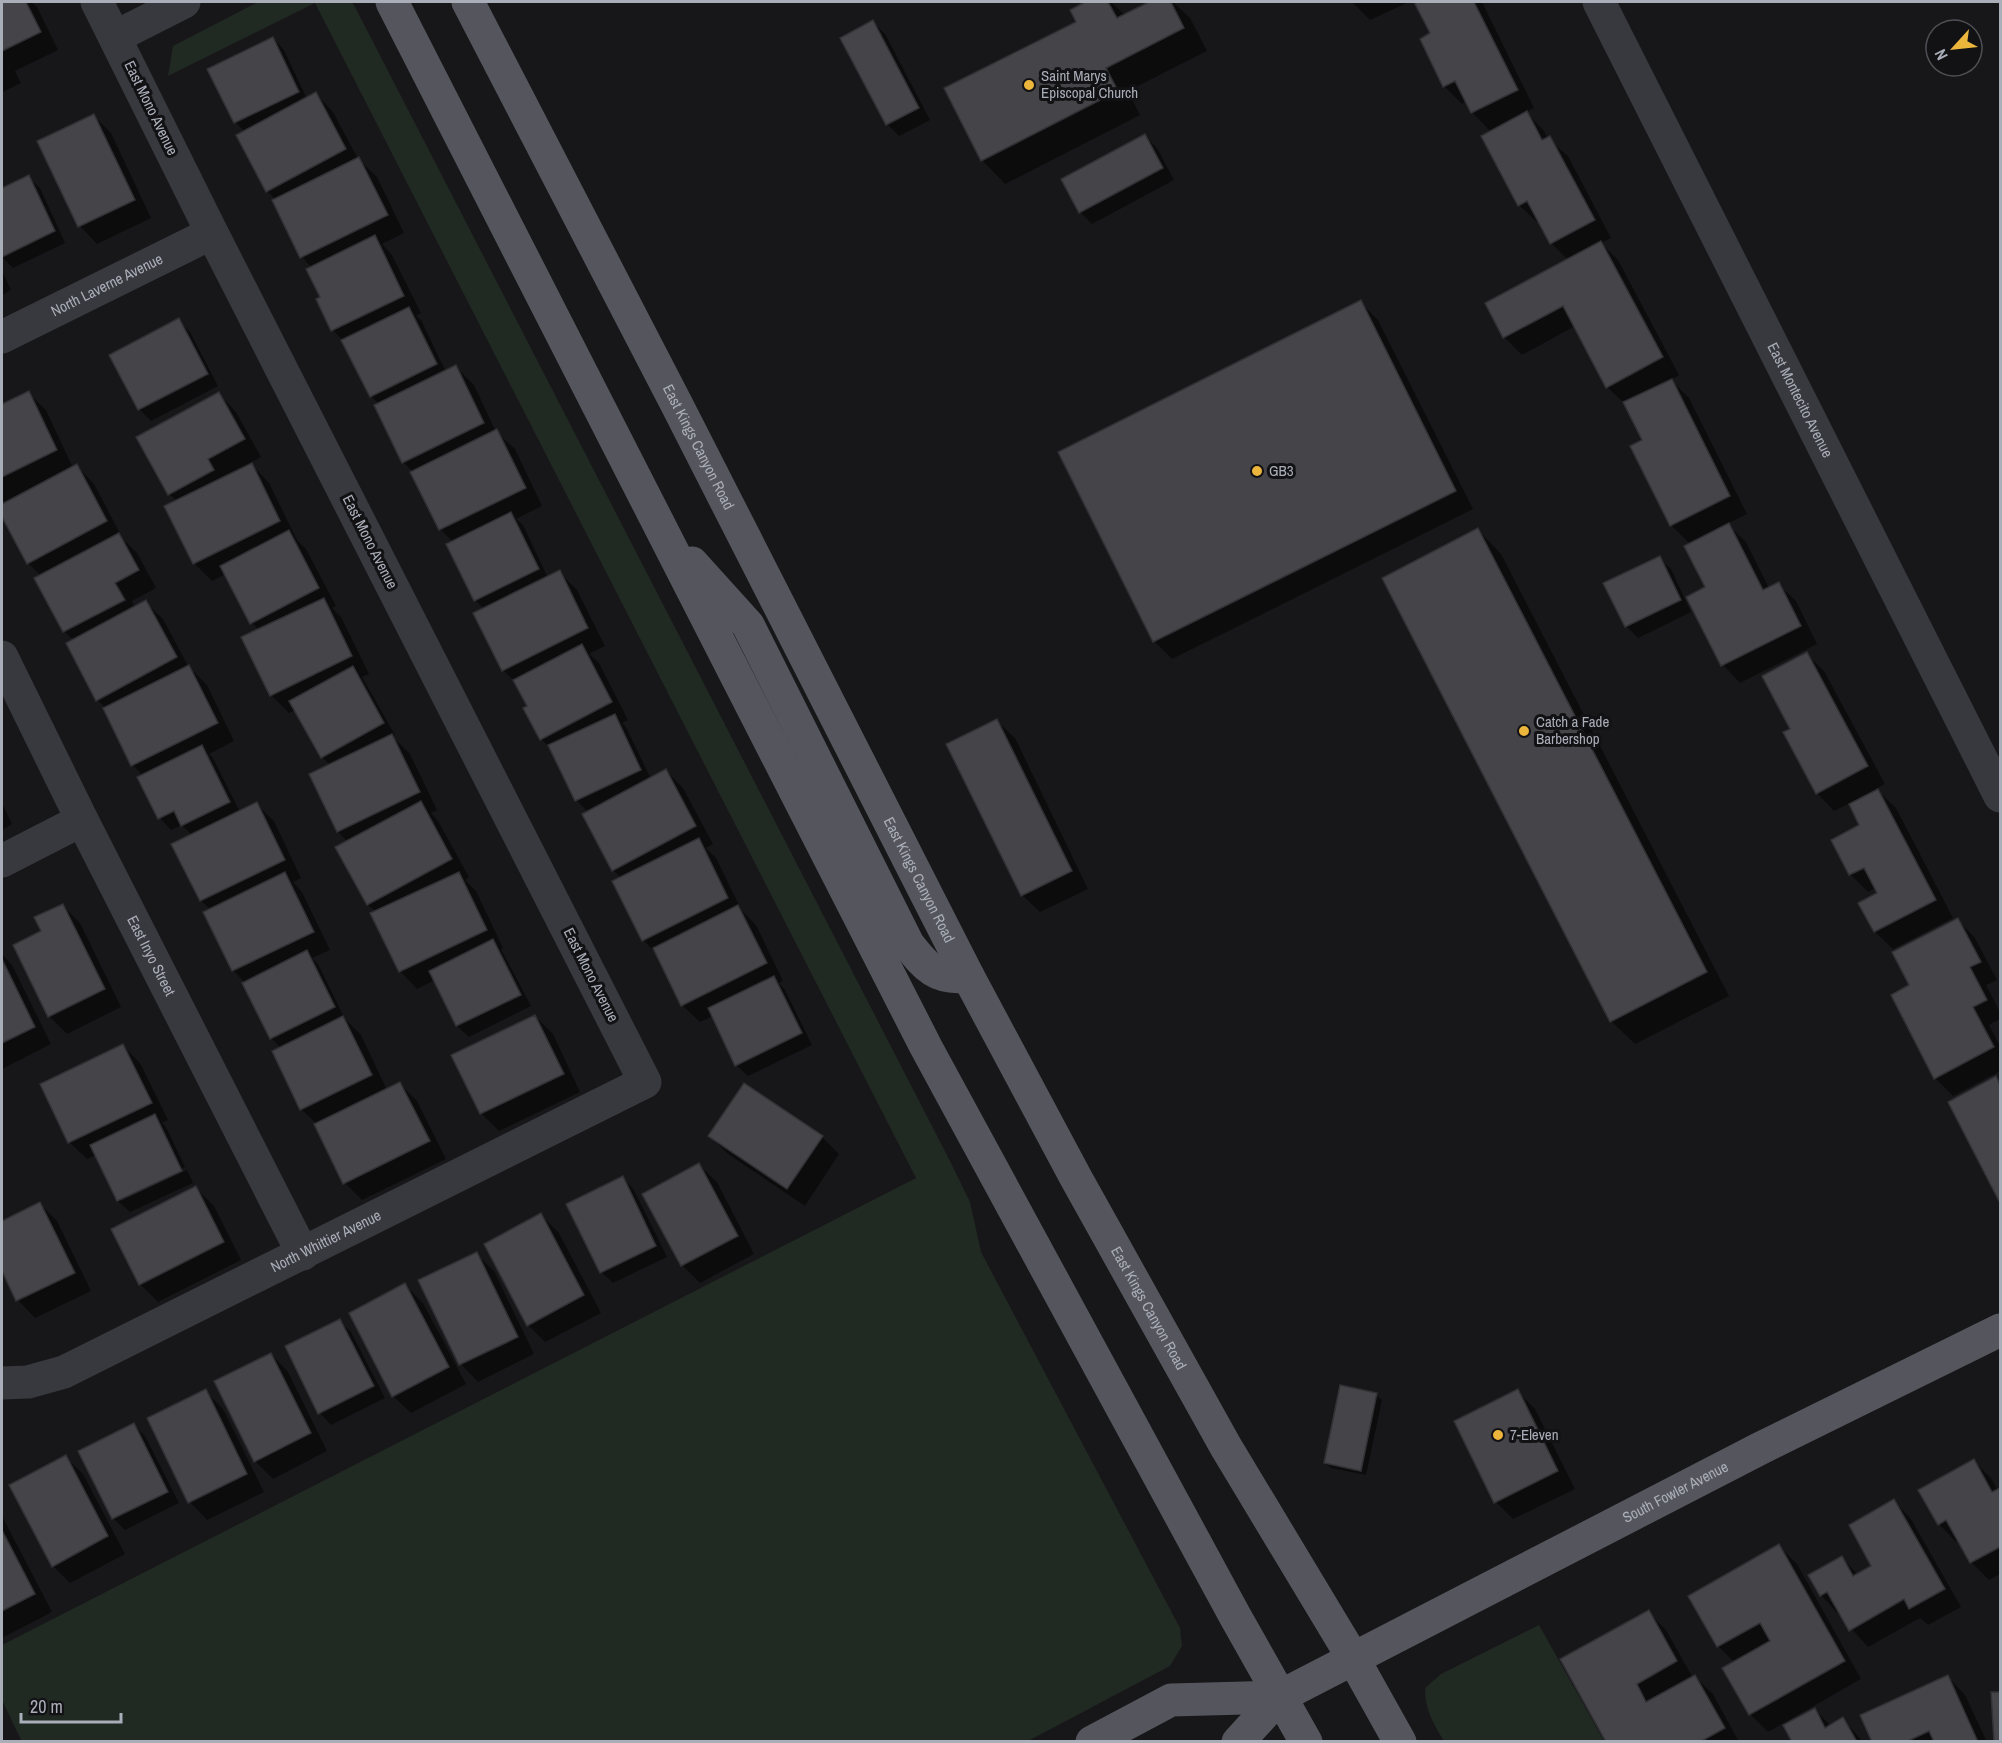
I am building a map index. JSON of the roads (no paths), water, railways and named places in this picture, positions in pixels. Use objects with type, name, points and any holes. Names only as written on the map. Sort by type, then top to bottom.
[{"type":"main road","points":[[392,2],[926,1047],[1279,1697],[1306,1742]]},
{"type":"main road","name":"East Kings Canyon Road","points":[[468,2],[677,405],[968,976],[1076,1178],[1226,1447],[1353,1658],[1400,1742]]},
{"type":"main road","points":[[662,531],[748,625],[908,944],[937,975],[954,978],[968,976]]},
{"type":"main road","name":"South Fowler Avenue","points":[[1279,1697],[1759,1449],[2001,1330]]},
{"type":"main road","points":[[1092,1742],[1171,1700],[1279,1697]]},
{"type":"main road","points":[[1238,1742],[1279,1697]]},
{"type":"street","name":"East Mono Avenue","points":[[98,2],[212,233],[645,1082]]},
{"type":"street","points":[[116,37],[184,2]]},
{"type":"street","name":"East Montecito Avenue","points":[[1599,2],[1996,778]]},
{"type":"street","name":"North Laverne Avenue","points":[[2,337],[212,233]]},
{"type":"street","name":"East Inyo Street","points":[[2,657],[82,820],[303,1254]]},
{"type":"street","points":[[2,861],[82,820]]},
{"type":"street","name":"North Whittier Avenue","points":[[2,1383],[28,1382],[64,1372],[645,1082]]},
{"type":"place","name":"Saint Marys Episcopal Church","points":[[1029,85]]},
{"type":"place","name":"GB3","points":[[1257,471]]},
{"type":"place","name":"Catch a Fade Barbershop","points":[[1524,731]]},
{"type":"place","name":"7-Eleven","points":[[1498,1435]]}]
